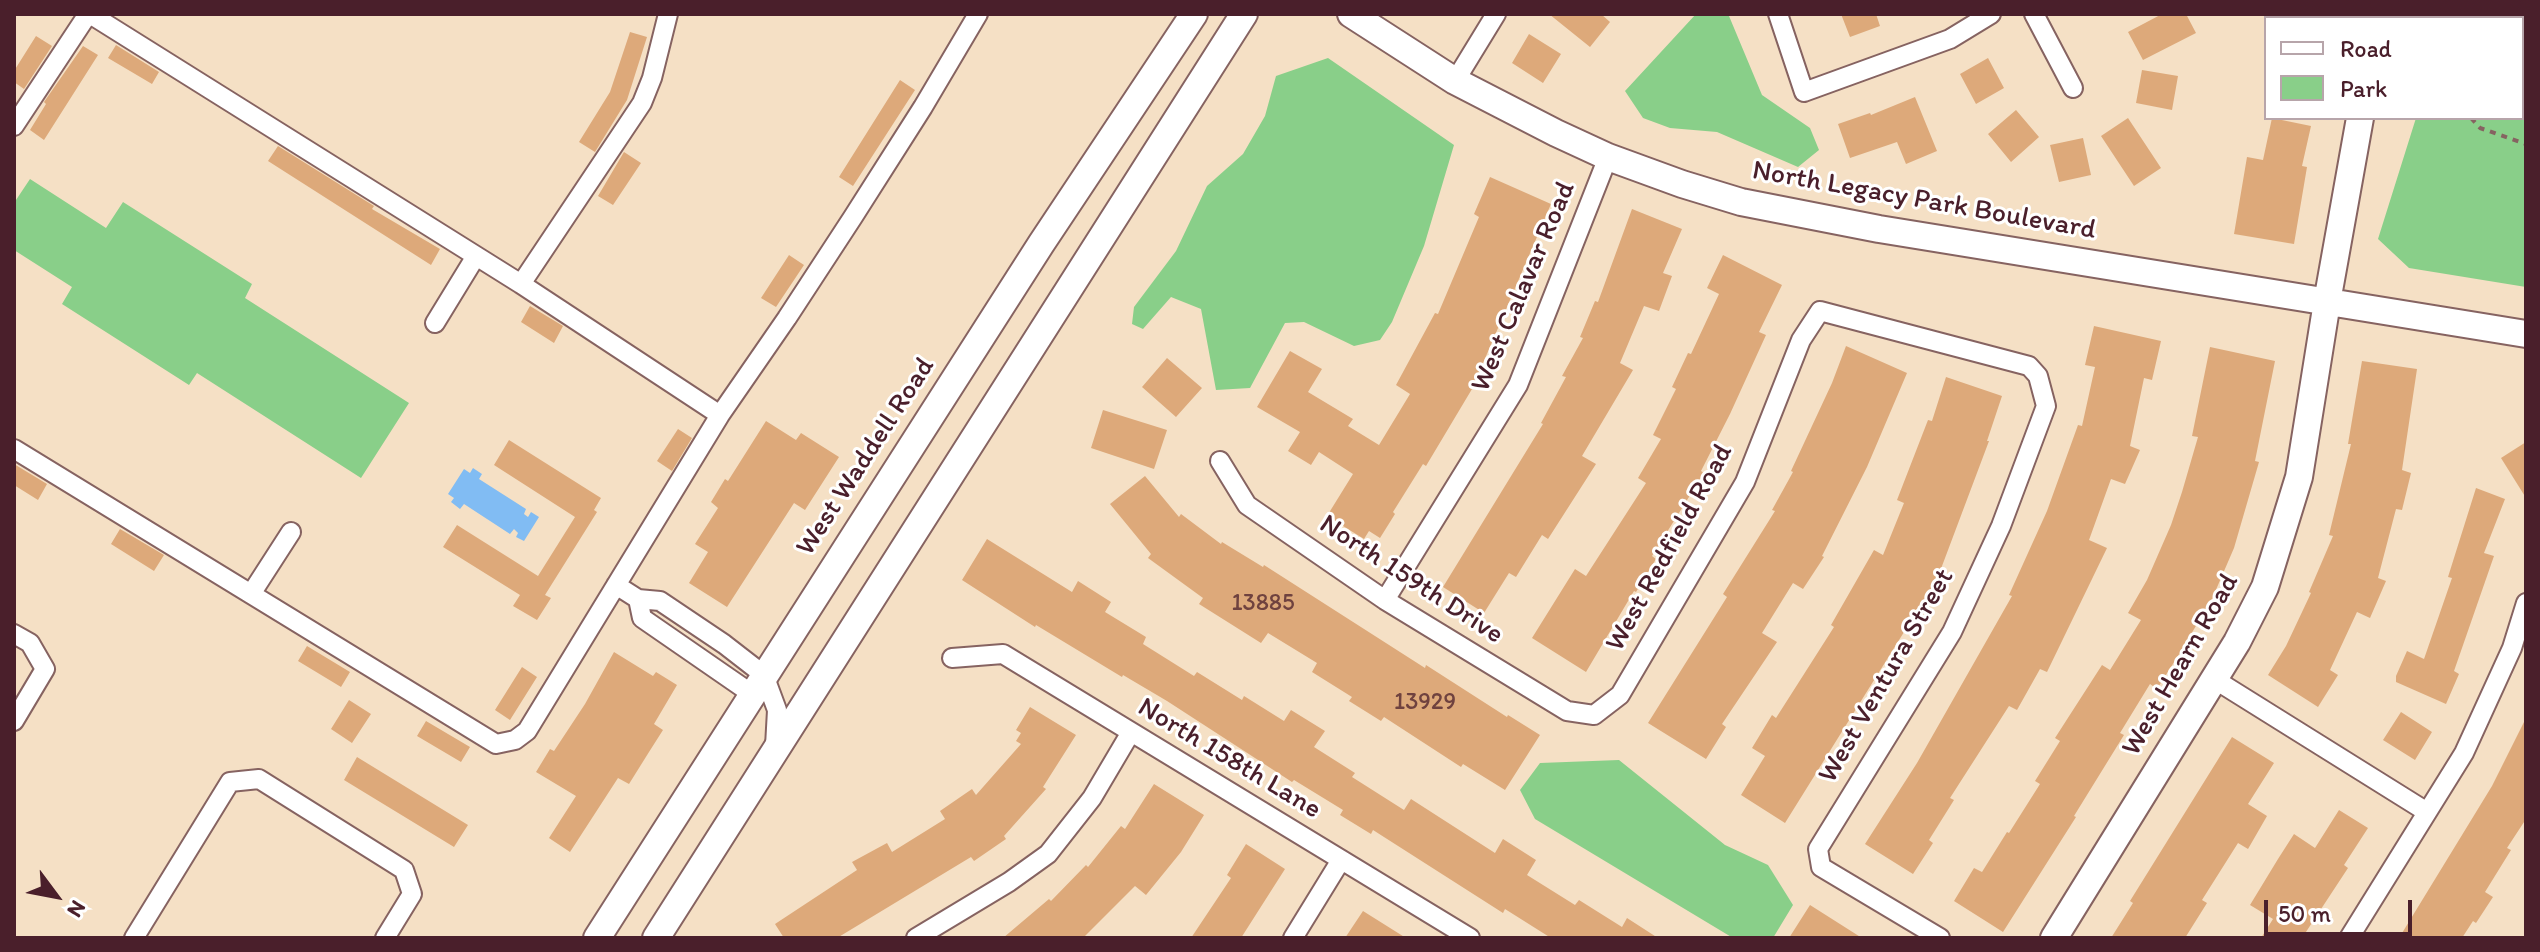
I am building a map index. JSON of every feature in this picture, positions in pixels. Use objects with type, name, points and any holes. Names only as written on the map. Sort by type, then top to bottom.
[{"type":"main road","name":"West Waddell Road","points":[[597,938],[1041,244],[1194,14]]},
{"type":"main road","points":[[656,938],[1244,14]]},
{"type":"main road","name":"North Legacy Park Boulevard","points":[[1351,14],[1455,81],[1510,111],[1608,157],[1697,189],[1807,216],[2526,334]]},
{"type":"main road","name":"West Hearn Road","points":[[2054,938],[2214,679],[2265,587],[2299,477],[2360,120]]},
{"type":"street","points":[[14,126],[89,14],[521,284],[720,415]]},
{"type":"street","points":[[521,284],[642,103],[652,78],[668,14]]},
{"type":"street","points":[[14,449],[496,744],[515,740],[527,731],[720,415],[828,255],[923,107],[978,14]]},
{"type":"street","points":[[1455,81],[1496,14]]},
{"type":"street","points":[[1778,14],[1804,92],[1950,39],[1991,14]]},
{"type":"street","points":[[2034,14],[2073,88]]},
{"type":"street","name":"West Calavar Road","points":[[1385,600],[1518,385],[1608,157]]},
{"type":"street","points":[[435,323],[476,256]]},
{"type":"street","name":"West Ventura Street","points":[[1820,311],[2029,366],[2038,376],[2046,406],[2001,526],[1952,632],[1818,849],[1821,867],[1940,938]]},
{"type":"street","name":"West Redfield Road","points":[[1594,715],[1620,695],[1745,482],[1801,340],[1820,311]]},
{"type":"street","name":"North 159th Drive","points":[[1220,461],[1247,505],[1385,600],[1567,711],[1594,715]]},
{"type":"street","points":[[251,594],[291,532]]},
{"type":"street","points":[[616,585],[638,599],[660,601],[758,684],[777,710],[775,750]]},
{"type":"street","points":[[2349,938],[2464,753],[2512,648],[2526,603]]},
{"type":"street","points":[[14,634],[30,643],[45,669],[14,721]]},
{"type":"street","name":"North 158th Lane","points":[[952,658],[1003,654],[1470,938]]},
{"type":"street","points":[[2214,679],[2427,812]]},
{"type":"street","points":[[916,938],[1009,882],[1048,854],[1092,798],[1131,732]]},
{"type":"street","points":[[134,938],[230,782],[259,779],[404,870],[412,894],[385,938]]},
{"type":"street","points":[[1293,938],[1341,860]]},
{"type":"path","points":[[2473,120],[2480,128],[2526,144]]},
{"type":"green space","points":[[1696,14],[1729,16],[1762,95],[1810,128],[1819,150],[1798,167],[1717,132],[1670,128],[1643,118],[1625,91]]},
{"type":"green space","points":[[1328,58],[1454,145],[1424,246],[1392,322],[1380,340],[1354,346],[1304,322],[1285,323],[1250,388],[1216,390],[1201,309],[1171,297],[1143,329],[1132,324],[1134,307],[1176,251],[1207,186],[1243,154],[1265,116],[1276,76]]},
{"type":"green space","points":[[2526,108],[2526,287],[2409,268],[2378,239],[2415,120],[2524,120]]},
{"type":"green space","points":[[30,179],[106,228],[123,202],[252,284],[245,298],[409,403],[361,478],[197,373],[189,385],[62,304],[72,287],[14,250],[14,203]]},
{"type":"green space","points":[[1619,760],[1725,845],[1768,865],[1793,905],[1773,938],[1733,938],[1535,819],[1520,790],[1540,763]]},
{"type":"water","points":[[473,468],[482,474],[479,479],[526,509],[524,514],[528,517],[531,512],[539,517],[524,541],[516,537],[518,533],[514,529],[510,534],[464,504],[460,509],[451,502],[454,498],[448,494],[464,469],[470,473]]},
{"type":"building","points":[[1549,14],[1601,14],[1610,22],[1590,47]]},
{"type":"building","points":[[1841,14],[1876,14],[1880,26],[1850,37]]},
{"type":"building","points":[[2162,14],[2186,14],[2196,33],[2143,60],[2128,32]]},
{"type":"building","points":[[630,32],[647,37],[627,100],[595,152],[579,142],[610,92]]},
{"type":"building","points":[[1529,34],[1561,54],[1543,83],[1512,63]]},
{"type":"building","points":[[36,36],[52,46],[24,89],[14,82],[14,71]]},
{"type":"building","points":[[116,45],[159,72],[152,84],[108,58]]},
{"type":"building","points":[[83,46],[98,55],[44,140],[30,130],[46,104],[44,102]]},
{"type":"building","points":[[1988,58],[2004,88],[1976,104],[1960,74]]},
{"type":"building","points":[[2142,70],[2178,76],[2172,110],[2136,103]]},
{"type":"building","points":[[900,80],[915,90],[853,186],[839,177]]},
{"type":"building","points":[[1915,97],[1937,151],[1906,164],[1897,142],[1850,158],[1838,124],[1871,115]]},
{"type":"building","points":[[2016,110],[2039,137],[2011,162],[1988,134]]},
{"type":"building","points":[[2128,118],[2161,168],[2134,186],[2101,136]]},
{"type":"building","points":[[2272,120],[2311,126],[2302,166],[2307,167],[2294,244],[2234,234],[2247,157],[2263,160]]},
{"type":"building","points":[[2083,138],[2091,175],[2059,182],[2050,145]]},
{"type":"building","points":[[278,146],[374,206],[372,209],[440,249],[431,265],[268,161]]},
{"type":"building","points":[[624,152],[641,163],[613,205],[598,196]]},
{"type":"building","points":[[1490,177],[1551,204],[1472,389],[1426,466],[1423,464],[1393,512],[1395,514],[1380,538],[1369,531],[1364,539],[1327,516],[1353,474],[1319,452],[1311,465],[1288,451],[1300,432],[1257,407],[1290,351],[1322,369],[1308,392],[1353,419],[1348,426],[1379,445],[1410,394],[1396,385],[1435,313],[1438,314],[1479,217],[1474,214]]},
{"type":"building","points":[[1632,209],[1682,229],[1663,273],[1672,276],[1659,311],[1644,306],[1620,363],[1633,370],[1582,456],[1596,464],[1548,539],[1542,535],[1516,577],[1509,573],[1484,613],[1443,587],[1543,424],[1566,377],[1562,376],[1583,338],[1580,337],[1595,301],[1598,302]]},
{"type":"building","points":[[789,255],[804,265],[776,307],[761,298]]},
{"type":"building","points":[[1723,255],[1782,285],[1759,332],[1766,335],[1701,471],[1704,473],[1652,556],[1656,559],[1586,672],[1532,638],[1575,569],[1586,576],[1646,483],[1638,478],[1661,439],[1653,435],[1676,389],[1672,387],[1719,294],[1707,288]]},
{"type":"building","points":[[530,306],[563,326],[554,343],[521,322]]},
{"type":"building","points":[[2094,326],[2161,341],[2152,380],[2144,378],[2130,446],[2140,450],[2125,484],[2111,479],[2089,540],[2107,548],[2047,672],[2040,669],[2017,710],[2009,706],[1950,798],[1954,800],[1929,840],[1933,843],[1913,874],[1865,844],[1917,763],[2012,596],[2009,595],[2047,511],[2078,425],[2082,426],[2095,367],[2085,365]]},
{"type":"building","points":[[1846,346],[1907,373],[1824,557],[1803,589],[1793,583],[1762,633],[1777,642],[1722,724],[1726,727],[1706,759],[1648,723],[1727,597],[1723,594],[1775,511],[1772,510],[1793,472]]},
{"type":"building","points":[[2210,347],[2275,361],[2255,461],[2259,462],[2234,548],[2212,599],[2178,656],[2157,689],[2150,684],[2076,817],[2003,932],[1954,901],[1974,868],[1982,872],[2009,833],[2040,784],[2035,781],[2060,741],[2055,738],[2102,665],[2110,670],[2141,620],[2128,613],[2147,580],[2182,492],[2198,437],[2192,436]]},
{"type":"building","points":[[1167,358],[1202,388],[1176,417],[1142,387]]},
{"type":"building","points":[[2362,361],[2417,369],[2402,470],[2411,473],[2402,510],[2396,509],[2378,578],[2386,581],[2370,618],[2357,612],[2330,670],[2338,675],[2318,707],[2268,675],[2286,646],[2311,593],[2333,536],[2329,535],[2351,444],[2348,444]]},
{"type":"building","points":[[1946,377],[2002,396],[1989,441],[1936,582],[1785,823],[1741,795],[1765,756],[1752,748],[1772,715],[1776,718],[1834,627],[1831,625],[1874,550],[1883,555],[1904,503],[1897,500],[1928,420],[1932,421]]},
{"type":"building","points":[[1103,410],[1167,430],[1154,469],[1091,448]]},
{"type":"building","points":[[766,421],[796,440],[801,433],[839,457],[805,510],[794,503],[727,607],[689,583],[708,552],[695,544],[718,508],[711,502]]},
{"type":"building","points":[[678,429],[692,438],[672,471],[657,461]]},
{"type":"building","points":[[509,440],[601,498],[594,510],[597,512],[545,595],[551,598],[537,620],[513,606],[520,595],[443,547],[457,525],[538,576],[575,517],[494,465]]},
{"type":"building","points":[[2526,442],[2526,498],[2501,458]]},
{"type":"building","points":[[14,464],[47,484],[38,500],[14,485]]},
{"type":"building","points":[[1145,476],[1179,517],[1181,514],[1221,544],[1264,565],[1425,668],[1426,665],[1540,735],[1505,790],[1463,764],[1461,767],[1384,717],[1381,721],[1349,701],[1352,697],[1312,672],[1317,663],[1268,633],[1261,643],[1199,604],[1203,598],[1148,558],[1151,554],[1110,504]]},
{"type":"building","points":[[2476,488],[2505,499],[2484,553],[2494,556],[2454,671],[2459,674],[2446,704],[2396,682],[2396,676],[2407,651],[2424,659],[2452,578],[2448,577]]},
{"type":"building","points":[[120,529],[164,555],[154,571],[111,544]]},
{"type":"building","points":[[987,539],[1072,592],[1078,581],[1111,602],[1105,612],[1146,637],[1143,644],[1194,676],[1197,672],[1284,721],[1291,710],[1325,731],[1314,747],[1355,773],[1352,777],[1404,810],[1411,799],[1495,853],[1503,839],[1536,860],[1527,875],[1575,905],[1579,900],[1622,927],[1627,918],[1658,938],[1551,938],[1505,909],[1503,913],[1373,830],[1371,834],[1340,815],[1343,810],[1294,780],[1292,782],[1167,701],[1035,627],[962,580]]},
{"type":"building","points":[[307,646],[350,672],[341,687],[298,661]]},
{"type":"building","points":[[614,652],[653,676],[656,672],[677,685],[654,724],[663,730],[629,784],[618,778],[570,852],[549,838],[576,796],[536,772],[585,704]]},
{"type":"building","points":[[522,667],[537,677],[510,720],[495,710]]},
{"type":"building","points":[[349,700],[371,714],[352,743],[331,729]]},
{"type":"building","points":[[1030,707],[1076,735],[1043,787],[1046,789],[1004,836],[1006,839],[974,861],[971,857],[837,938],[784,938],[775,924],[857,870],[852,862],[887,843],[892,852],[945,819],[940,811],[972,789],[976,795],[1021,744],[1016,741],[1021,733],[1016,730]]},
{"type":"building","points":[[2401,712],[2432,732],[2415,760],[2383,740]]},
{"type":"building","points":[[2526,718],[2526,819],[2485,892],[2493,897],[2462,938],[2399,938],[2492,786]]},
{"type":"building","points":[[426,721],[470,747],[461,762],[417,736]]},
{"type":"building","points":[[2232,737],[2274,763],[2248,804],[2267,816],[2248,849],[2238,843],[2202,900],[2207,903],[2185,938],[2111,938],[2133,903],[2130,901]]},
{"type":"building","points":[[357,757],[468,825],[454,847],[344,780]]},
{"type":"building","points":[[1154,784],[1204,815],[1181,852],[1146,895],[1135,886],[1083,938],[1003,938],[1049,899],[1051,901],[1086,865],[1088,867],[1121,826],[1125,829]]},
{"type":"building","points":[[2339,810],[2368,828],[2344,865],[2348,868],[2302,938],[2261,938],[2273,919],[2250,905],[2278,859],[2294,834],[2315,848]]},
{"type":"building","points":[[1246,844],[1285,869],[1241,938],[1191,938],[1231,878],[1227,875]]},
{"type":"building","points":[[1810,905],[1862,938],[1789,938]]},
{"type":"building","points":[[1363,911],[1406,938],[1345,938]]}]
